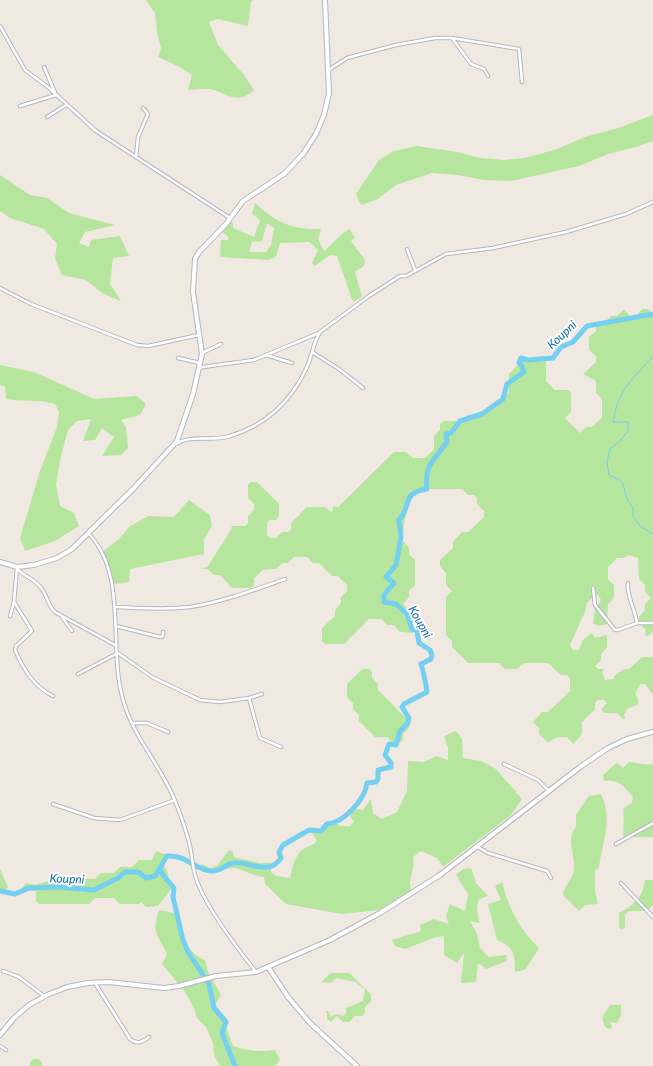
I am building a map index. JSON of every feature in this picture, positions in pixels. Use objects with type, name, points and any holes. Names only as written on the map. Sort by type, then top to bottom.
[{"type":"street","points":[[17,568],[53,560],[72,549],[89,534],[174,446],[182,430],[202,354],[193,292],[195,259],[198,252],[230,218],[248,196],[278,180],[296,162],[307,148],[319,126],[327,106],[329,73],[325,0]]},
{"type":"street","points":[[0,26],[25,70],[99,133],[230,218]]},
{"type":"street","points":[[329,73],[332,67],[358,55],[426,39],[452,38],[519,49],[522,82]]},
{"type":"street","points":[[452,38],[470,63],[484,69],[488,76]]},
{"type":"street","points":[[44,67],[56,95]]},
{"type":"street","points":[[20,106],[56,95]]},
{"type":"street","points":[[47,117],[66,105]]},
{"type":"street","points":[[136,157],[138,137],[148,114],[143,108]]},
{"type":"street","points":[[198,370],[203,367],[254,360],[320,332],[369,296],[387,286],[400,276],[406,276],[446,254],[493,248],[566,232],[626,214],[653,202]]},
{"type":"street","points":[[407,249],[416,270]]},
{"type":"street","points":[[0,288],[31,304],[137,345],[148,346],[200,334]]},
{"type":"street","points":[[174,446],[184,441],[227,437],[251,428],[274,415],[293,391],[308,366],[320,332]]},
{"type":"street","points":[[202,354],[221,344]]},
{"type":"street","points":[[312,352],[339,369],[363,388]]},
{"type":"street","points":[[265,355],[292,363]]},
{"type":"street","points":[[178,358],[200,363]]},
{"type":"street","points":[[89,534],[98,545],[105,564],[116,606],[115,645],[120,688],[132,723],[175,800],[189,842],[198,883],[231,940],[256,972]]},
{"type":"street","points":[[0,562],[17,568],[40,586],[50,607],[61,616],[115,645]]},
{"type":"street","points":[[10,616],[14,602],[17,568]]},
{"type":"street","points":[[116,606],[166,608],[190,607],[285,579]]},
{"type":"street","points":[[628,583],[627,592],[633,604],[637,623]]},
{"type":"street","points":[[593,588],[595,605],[615,630],[637,623],[653,623]]},
{"type":"street","points":[[14,602],[32,631],[15,648],[16,654],[27,675],[37,687],[53,696]]},
{"type":"street","points":[[61,616],[72,631]]},
{"type":"street","points":[[116,626],[160,637],[163,636],[163,632]]},
{"type":"street","points":[[78,674],[116,654],[122,655],[157,679],[200,700],[220,702],[249,698],[262,694]]},
{"type":"street","points":[[249,698],[260,738],[281,747]]},
{"type":"street","points":[[132,723],[147,723],[168,732]]},
{"type":"street","points":[[0,1035],[21,1012],[44,996],[67,987],[95,982],[130,983],[171,988],[209,977],[256,972],[330,940],[380,913],[446,871],[549,790],[615,744],[636,735],[653,732]]},
{"type":"street","points":[[504,764],[538,780],[549,790]]},
{"type":"street","points":[[53,804],[94,818],[120,820],[175,800]]},
{"type":"street","points":[[616,844],[653,823]]},
{"type":"street","points":[[476,846],[488,853],[547,871],[551,878]]},
{"type":"street","points":[[621,882],[653,917]]},
{"type":"street","points":[[268,967],[288,997],[310,1023],[357,1066]]},
{"type":"street","points":[[3,971],[19,977],[44,996]]},
{"type":"street","points":[[95,982],[130,1039],[137,1043],[149,1038]]},
{"type":"street","points":[[0,1046],[6,1050]]},
{"type":"green space","points":[[146,0],[253,0],[251,2],[248,26],[218,19],[209,22],[218,45],[244,75],[254,90],[248,95],[237,98],[210,89],[188,90],[192,75],[178,66],[158,57],[161,48],[157,33],[155,13]]},
{"type":"green space","points":[[653,115],[653,141],[608,154],[579,166],[511,181],[484,180],[458,175],[432,173],[396,185],[378,199],[361,205],[356,194],[379,160],[394,151],[417,146],[457,152],[480,158],[503,160],[525,158],[557,149],[585,137],[618,128]]},
{"type":"green space","points":[[0,175],[30,195],[47,198],[69,213],[115,225],[85,232],[79,243],[89,247],[91,240],[120,236],[129,256],[113,258],[110,284],[121,301],[102,293],[86,280],[62,275],[55,259],[57,244],[44,229],[10,218],[0,211]]},
{"type":"green space","points":[[255,203],[277,220],[285,224],[301,228],[321,229],[318,239],[324,251],[349,229],[355,237],[351,241],[365,260],[364,266],[355,272],[362,297],[353,302],[337,256],[330,255],[315,266],[312,263],[318,250],[310,242],[280,243],[276,257],[268,260],[220,257],[221,240],[228,240],[228,236],[223,233],[227,220],[233,223],[233,228],[254,237],[260,220],[252,214]],"holes":[[[267,223],[274,228],[271,245],[266,252],[249,252],[252,242],[262,241]]]},
{"type":"green space","points":[[624,309],[630,316],[636,316],[642,309],[648,309],[653,314],[653,632],[646,637],[645,629],[639,623],[639,617],[645,610],[645,604],[651,598],[645,592],[645,585],[639,579],[638,558],[628,555],[624,558],[617,558],[608,567],[608,579],[614,585],[614,598],[608,604],[607,624],[598,626],[593,623],[595,610],[601,600],[598,595],[593,597],[587,603],[585,612],[570,645],[573,650],[579,650],[583,640],[592,633],[595,638],[607,635],[607,647],[601,654],[601,660],[595,666],[598,669],[604,669],[602,672],[605,680],[613,679],[621,671],[629,669],[642,657],[653,657],[653,695],[645,684],[640,684],[635,694],[638,698],[638,704],[627,709],[624,715],[625,719],[617,713],[604,713],[601,709],[607,703],[604,700],[598,700],[595,703],[595,709],[582,722],[582,734],[573,744],[567,737],[556,738],[548,743],[539,734],[539,728],[533,722],[542,712],[548,712],[570,691],[570,678],[567,675],[561,675],[548,663],[524,663],[517,669],[505,669],[499,663],[468,663],[452,647],[452,641],[446,635],[446,597],[452,591],[446,585],[446,573],[440,566],[440,560],[453,548],[453,542],[462,532],[468,532],[484,517],[484,511],[477,504],[477,498],[474,495],[468,495],[462,489],[419,489],[410,497],[413,497],[405,519],[403,541],[409,548],[409,554],[415,560],[415,585],[409,591],[409,597],[403,604],[409,610],[405,614],[413,633],[400,632],[394,625],[387,625],[381,619],[369,619],[344,644],[325,644],[322,641],[322,628],[335,616],[335,610],[341,603],[341,597],[347,591],[347,585],[338,576],[332,576],[319,563],[313,563],[307,557],[294,557],[288,563],[282,563],[276,569],[263,570],[254,578],[254,585],[251,588],[232,588],[220,575],[214,575],[207,569],[201,569],[208,566],[232,528],[231,526],[245,526],[248,523],[248,516],[254,510],[254,504],[248,498],[248,485],[251,482],[257,482],[279,504],[279,516],[276,520],[270,520],[267,523],[267,535],[270,538],[276,538],[282,532],[288,532],[291,529],[291,523],[307,507],[325,507],[332,513],[333,506],[338,507],[394,452],[406,452],[413,458],[425,458],[434,449],[434,436],[440,430],[440,424],[444,421],[462,421],[468,415],[481,415],[487,408],[493,408],[509,393],[509,374],[524,359],[543,359],[546,362],[546,381],[555,390],[568,390],[571,393],[571,412],[565,418],[580,433],[586,427],[592,427],[602,418],[602,399],[596,393],[596,381],[583,374],[596,362],[596,356],[589,350],[589,337],[596,331],[596,325],[599,322],[605,322],[611,316],[617,316]]},
{"type":"green space","points":[[0,365],[34,372],[94,399],[137,396],[146,404],[140,415],[121,420],[126,427],[128,448],[121,455],[102,456],[114,437],[102,428],[95,440],[83,441],[91,419],[77,421],[68,430],[60,460],[56,485],[60,506],[74,513],[79,526],[55,541],[25,551],[20,538],[40,471],[57,427],[59,412],[55,404],[49,402],[6,399],[5,387],[0,385]]},
{"type":"green space","points":[[189,500],[210,515],[212,526],[204,539],[204,554],[130,569],[129,582],[115,584],[101,553],[119,539],[130,526],[149,516],[174,517]]},
{"type":"green space","points":[[362,669],[369,669],[372,672],[372,678],[378,684],[378,690],[409,721],[409,728],[403,734],[403,740],[399,743],[393,743],[387,737],[375,737],[359,721],[359,715],[353,709],[353,703],[347,697],[347,684]]},
{"type":"green space","points":[[456,731],[462,739],[463,758],[481,761],[496,769],[522,799],[511,815],[443,867],[437,858],[421,851],[413,857],[414,866],[410,881],[411,890],[379,910],[342,914],[286,904],[265,884],[264,877],[234,868],[214,873],[205,872],[198,869],[202,864],[210,868],[217,866],[229,850],[233,852],[234,857],[260,863],[271,863],[271,872],[276,876],[290,878],[299,854],[303,849],[317,841],[312,833],[333,822],[341,826],[350,826],[354,822],[350,816],[352,808],[363,810],[371,799],[373,813],[382,819],[397,812],[407,791],[408,761],[424,762],[436,756],[448,760],[448,748],[444,736]]},
{"type":"green space","points":[[629,762],[647,765],[653,764],[653,837],[629,837],[624,841],[623,809],[632,803],[633,797],[621,784],[614,781],[604,781],[603,775],[617,763],[623,768]]},
{"type":"green space","points":[[601,794],[605,803],[607,821],[599,867],[595,871],[595,891],[598,904],[585,905],[579,911],[563,895],[563,892],[572,877],[574,870],[571,837],[576,827],[576,815],[589,796]]},
{"type":"green space","points":[[156,851],[169,856],[164,866],[167,870],[171,889],[158,906],[146,907],[141,902],[139,904],[120,904],[114,898],[95,898],[89,904],[39,904],[36,901],[36,891],[21,890],[26,883],[36,885],[57,878],[95,879],[101,873],[114,873],[120,867],[132,867],[139,860],[152,860]]},
{"type":"green space","points":[[471,868],[476,883],[488,896],[479,899],[477,906],[479,923],[470,921],[477,934],[480,948],[489,957],[506,955],[507,961],[486,969],[478,963],[476,982],[461,983],[464,953],[457,963],[444,955],[444,936],[436,937],[405,949],[395,946],[392,940],[421,931],[420,925],[434,919],[449,924],[446,916],[450,904],[465,911],[468,894],[456,875],[463,869]]},
{"type":"green space","points":[[0,869],[8,887],[1,894],[0,894]]},
{"type":"green space","points":[[645,880],[653,880],[653,905],[647,911],[629,911],[625,914],[625,927],[622,930],[619,927],[619,913],[637,900],[644,887]]},
{"type":"green space","points":[[502,882],[508,901],[516,918],[532,941],[539,948],[525,970],[515,972],[515,960],[510,948],[497,940],[488,904],[501,900],[495,886]]},
{"type":"green space","points":[[159,910],[174,913],[188,946],[193,952],[205,960],[208,972],[221,995],[215,1005],[227,1019],[227,1030],[233,1046],[254,1051],[275,1050],[280,1060],[275,1066],[220,1066],[214,1055],[213,1043],[206,1027],[197,1018],[194,1008],[185,992],[162,964],[167,954],[158,938],[156,929]]},
{"type":"green space","points":[[331,973],[349,973],[371,994],[371,1001],[365,1007],[365,1013],[362,1016],[355,1016],[349,1022],[343,1022],[337,1016],[331,1022],[327,1019],[327,1013],[325,1011],[328,1011],[331,1017],[336,1014],[343,1016],[346,1013],[346,1008],[363,1001],[365,989],[355,982],[337,978],[330,983],[321,982]]},
{"type":"green space","points":[[610,1005],[621,1005],[621,1015],[617,1023],[610,1022],[612,1027],[609,1029],[605,1027],[602,1018]]},
{"type":"green space","points":[[33,1059],[39,1059],[42,1062],[42,1066],[30,1066],[30,1062]]},
{"type":"waterway","name":"Koupni","points":[[0,891],[15,894],[29,888],[58,887],[94,890],[118,878],[125,872],[138,872],[146,878],[155,876],[167,856],[180,858],[199,868],[210,871],[221,869],[233,863],[259,867],[271,867],[281,858],[279,852],[283,845],[309,830],[321,831],[327,824],[334,823],[347,815],[358,803],[367,783],[376,782],[378,779],[378,770],[391,767],[391,763],[385,755],[389,744],[396,745],[400,731],[408,723],[409,718],[402,707],[404,704],[427,692],[421,664],[431,659],[432,655],[430,650],[419,643],[417,631],[412,629],[407,614],[396,604],[384,602],[384,595],[394,583],[386,577],[396,565],[401,537],[399,520],[410,497],[419,491],[427,489],[426,481],[429,468],[434,458],[447,442],[446,434],[451,433],[460,421],[482,414],[503,399],[507,384],[524,372],[519,363],[521,358],[528,360],[553,358],[561,347],[573,342],[587,326],[653,314]]},
{"type":"waterway","points":[[653,356],[627,385],[619,400],[613,422],[628,422],[628,431],[619,442],[610,449],[607,462],[609,475],[622,482],[627,499],[633,509],[633,516],[640,526],[653,534]]},
{"type":"waterway","points":[[160,869],[174,888],[173,897],[183,940],[188,952],[209,984],[214,1008],[226,1022],[222,1033],[235,1066]]}]
